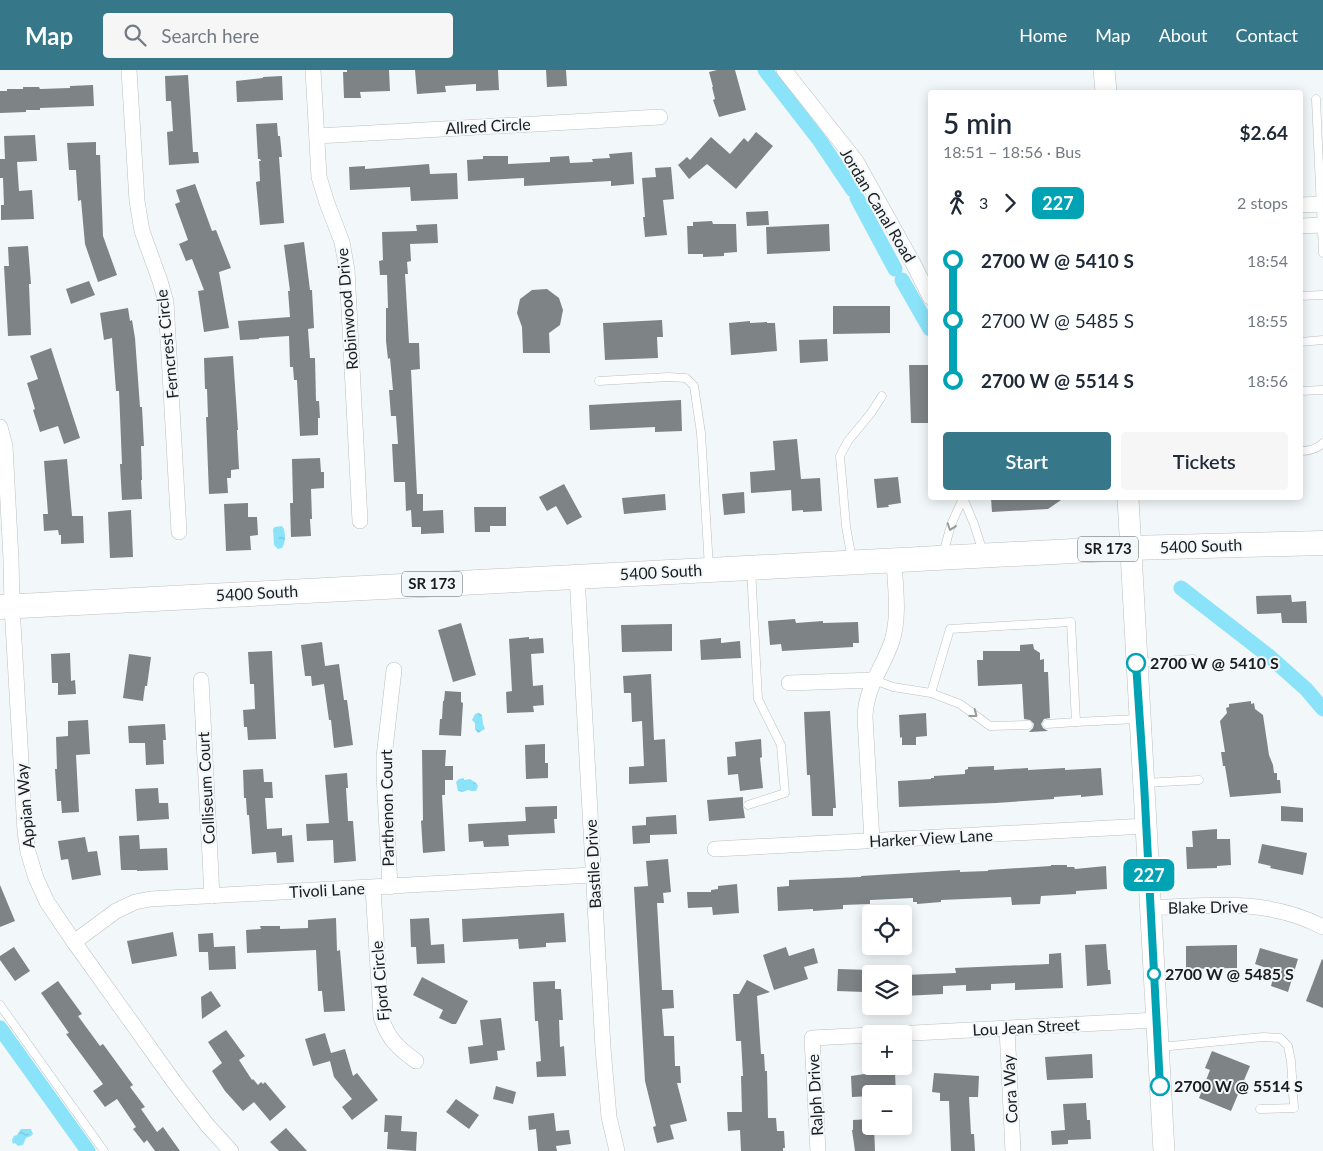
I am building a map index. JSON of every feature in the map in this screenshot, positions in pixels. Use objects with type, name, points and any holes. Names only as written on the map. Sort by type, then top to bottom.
[{"type":"main road","points":[[1104,70],[1106,90]]},
{"type":"main road","points":[[1128,500],[1164,1151]]},
{"type":"main road","name":"5400 South","points":[[6,606],[1130,548],[1323,543]]},
{"type":"street","name":"Ferncrest Circle","points":[[129,70],[137,201],[142,231],[166,302],[179,532]]},
{"type":"street","name":"Robinwood Drive","points":[[313,70],[320,177],[327,203],[342,242],[347,270],[360,521]]},
{"type":"street","name":"Jordan Canal Road","points":[[784,70],[856,161],[928,292]]},
{"type":"street","name":"Allred Circle","points":[[317,136],[660,117]]},
{"type":"street","points":[[1303,205],[1322,204]]},
{"type":"street","points":[[1303,226],[1322,225]]},
{"type":"street","name":"Appian Way","points":[[0,428],[5,446],[11,559],[6,606],[24,831],[36,878],[47,902],[74,942],[177,1086],[208,1126],[231,1151]]},
{"type":"street","points":[[872,841],[864,717],[869,692],[890,647],[896,621],[894,560]]},
{"type":"street","name":"Bastile Drive","points":[[576,576],[607,1101],[617,1151]]},
{"type":"street","name":"Parthenon Court","points":[[390,887],[384,756],[394,670]]},
{"type":"street","name":"Colliseum Court","points":[[201,680],[212,896]]},
{"type":"street","points":[[789,683],[874,680]]},
{"type":"street","name":"Harker View Lane","points":[[716,849],[1146,826]]},
{"type":"street","name":"Tivoli Lane","points":[[74,942],[116,911],[136,902],[157,898],[593,875]]},
{"type":"street","name":"Fjord Circle","points":[[373,888],[381,1017],[391,1040],[402,1052],[416,1061]]},
{"type":"street","name":"Blake Drive","points":[[1150,908],[1237,905],[1258,907],[1279,911],[1323,927]]},
{"type":"street","name":"Lou Jean Street","points":[[912,1033],[1157,1020]]},
{"type":"street","name":"Cora Way","points":[[1007,1028],[1013,1151]]},
{"type":"street","name":"Ralph Drive","points":[[818,1151],[812,1038],[862,1035]]},
{"type":"lane","points":[[1316,99],[1323,253]]},
{"type":"lane","points":[[1303,296],[1323,295]]},
{"type":"lane","points":[[1303,342],[1323,340]]},
{"type":"lane","points":[[599,381],[668,377],[686,378],[694,386],[701,433],[709,570]]},
{"type":"lane","points":[[1303,391],[1323,390]]},
{"type":"lane","points":[[852,562],[846,526],[840,456],[882,396]]},
{"type":"lane","points":[[1303,451],[1320,446],[1323,443]]},
{"type":"lane","points":[[942,558],[951,525],[962,500]]},
{"type":"lane","points":[[964,500],[984,556]]},
{"type":"lane","points":[[748,805],[785,793],[781,745],[758,699],[751,568]]},
{"type":"lane","points":[[931,693],[950,629],[1071,622],[1076,722]]},
{"type":"lane","points":[[1136,663],[1193,659]]},
{"type":"lane","points":[[874,680],[892,687],[931,693],[960,704],[990,726],[1028,725]]},
{"type":"lane","points":[[1048,724],[1139,719]]},
{"type":"lane","points":[[1144,783],[1199,780]]},
{"type":"lane","points":[[0,1004],[104,1151]]},
{"type":"lane","points":[[1158,1047],[1263,1037],[1280,1038],[1288,1046],[1291,1061],[1294,1108],[1260,1109]]},
{"type":"water","points":[[282,526],[285,540],[282,548],[278,549],[274,545],[273,529]]},
{"type":"water","points":[[479,713],[482,715],[485,729],[478,733],[472,720],[475,714]]},
{"type":"water","points":[[464,778],[464,780],[470,779],[476,783],[478,786],[476,791],[458,791],[456,782]]},
{"type":"water","points":[[21,1129],[31,1129],[33,1134],[26,1138],[23,1145],[18,1146],[15,1143],[13,1144],[12,1140]]},
{"type":"building","points":[[347,70],[389,70],[390,91],[360,92],[361,98],[344,98],[343,72],[347,72]]},
{"type":"building","points":[[415,70],[498,70],[499,90],[476,91],[476,84],[445,86],[446,92],[417,94]]},
{"type":"building","points":[[546,70],[566,70],[567,86],[547,87]]},
{"type":"building","points":[[735,70],[746,110],[719,117],[713,100],[715,99],[709,72]]},
{"type":"building","points":[[188,75],[193,152],[198,152],[199,163],[169,165],[167,132],[173,131],[171,101],[166,101],[165,76]]},
{"type":"building","points":[[282,76],[283,100],[237,102],[236,81]]},
{"type":"building","points":[[93,85],[94,106],[40,108],[40,110],[26,110],[26,112],[0,113],[0,91],[23,89],[23,87],[39,87],[40,89]]},
{"type":"building","points":[[277,123],[282,157],[279,157],[284,223],[260,225],[256,182],[260,181],[259,161],[261,161],[258,159],[256,124]]},
{"type":"building","points":[[756,132],[773,146],[736,189],[707,164],[689,179],[678,165],[687,157],[690,160],[711,137],[730,154],[744,138],[748,142]]},
{"type":"building","points":[[35,135],[37,161],[17,162],[19,191],[32,190],[34,219],[1,220],[1,205],[4,205],[3,178],[0,178],[0,159],[5,159],[4,136]]},
{"type":"building","points":[[96,142],[96,155],[100,155],[103,236],[117,275],[98,282],[85,244],[81,200],[78,201],[76,170],[69,170],[67,143]]},
{"type":"building","points":[[632,152],[634,184],[611,186],[611,181],[524,186],[524,178],[468,181],[467,160],[483,159],[483,156],[508,156],[508,164],[550,162],[550,157],[569,156],[570,163],[593,162],[592,159],[610,158],[609,154]]},
{"type":"building","points":[[429,164],[430,174],[457,173],[458,199],[411,201],[410,187],[350,190],[349,167],[365,166],[365,169]]},
{"type":"building","points":[[671,167],[674,199],[663,200],[667,235],[645,237],[642,178],[656,177],[655,168]]},
{"type":"building","points":[[195,184],[212,231],[216,230],[231,268],[219,272],[229,328],[204,332],[198,291],[204,290],[192,259],[186,261],[179,244],[188,240],[175,204],[180,202],[176,190]]},
{"type":"building","points":[[768,211],[769,225],[747,226],[746,212]]},
{"type":"building","points":[[712,221],[713,224],[736,224],[737,252],[724,253],[724,256],[703,257],[703,254],[688,254],[687,226],[693,226],[693,222]]},
{"type":"building","points":[[437,224],[438,243],[410,244],[411,261],[407,262],[408,274],[405,274],[409,343],[419,343],[420,369],[411,370],[417,494],[423,494],[423,511],[443,510],[444,533],[421,534],[421,527],[412,527],[411,510],[406,511],[405,482],[394,482],[392,444],[398,444],[396,416],[391,416],[389,390],[393,390],[390,358],[388,359],[386,341],[387,275],[380,275],[379,261],[383,260],[382,232],[417,231],[416,225]]},
{"type":"building","points":[[829,224],[830,251],[767,254],[766,227]]},
{"type":"building","points":[[304,242],[310,290],[312,290],[314,328],[308,329],[310,358],[315,358],[316,401],[319,401],[320,418],[318,418],[318,435],[300,436],[297,380],[294,380],[293,367],[290,367],[289,336],[240,340],[238,321],[290,317],[288,291],[290,291],[284,245]]},
{"type":"building","points":[[28,246],[31,284],[29,284],[31,335],[8,336],[4,266],[9,266],[8,247]]},
{"type":"building","points":[[89,281],[95,295],[71,304],[66,289]]},
{"type":"building","points":[[547,289],[559,298],[563,310],[560,325],[549,333],[550,353],[523,353],[522,327],[517,313],[520,299],[532,290]]},
{"type":"building","points":[[833,306],[890,306],[890,333],[833,334]]},
{"type":"building","points":[[128,308],[135,338],[144,446],[141,446],[142,499],[122,500],[119,391],[116,391],[112,338],[104,340],[100,313]]},
{"type":"building","points":[[662,320],[663,337],[657,337],[658,358],[605,360],[603,323]]},
{"type":"building","points":[[750,321],[750,323],[775,323],[777,351],[731,355],[729,323]]},
{"type":"building","points":[[827,339],[828,361],[800,363],[799,340]]},
{"type":"building","points":[[51,348],[80,438],[64,444],[58,426],[40,432],[27,383],[38,379],[30,356]]},
{"type":"building","points":[[233,356],[239,469],[231,470],[231,478],[227,478],[228,493],[209,494],[206,417],[208,417],[207,389],[205,389],[204,358]]},
{"type":"building","points":[[909,365],[928,365],[928,423],[911,423]]},
{"type":"building","points":[[681,400],[682,431],[655,432],[655,427],[590,430],[589,405]]},
{"type":"building","points":[[797,439],[801,479],[820,478],[822,511],[792,511],[791,490],[751,493],[750,472],[775,470],[773,441]]},
{"type":"building","points":[[320,458],[321,472],[324,472],[324,488],[311,489],[311,536],[291,537],[290,503],[293,503],[292,459]]},
{"type":"building","points":[[67,459],[72,516],[83,516],[84,543],[61,544],[61,535],[59,535],[58,530],[44,531],[43,514],[48,514],[44,461]]},
{"type":"building","points":[[898,477],[901,503],[877,508],[874,479]]},
{"type":"building","points":[[564,484],[582,517],[567,525],[556,506],[547,511],[539,497]]},
{"type":"building","points":[[744,492],[745,513],[724,515],[722,494]]},
{"type":"building","points":[[665,494],[666,510],[624,514],[622,498]]},
{"type":"building","points":[[991,500],[1061,500],[1048,509],[992,512]]},
{"type":"building","points":[[248,503],[248,517],[257,517],[258,535],[250,536],[251,550],[226,551],[224,504]]},
{"type":"building","points":[[474,507],[506,507],[506,526],[490,526],[490,532],[475,532]]},
{"type":"building","points":[[131,510],[133,557],[110,558],[108,512]]},
{"type":"building","points":[[1291,595],[1292,602],[1306,601],[1307,623],[1282,623],[1281,613],[1257,614],[1256,596]]},
{"type":"building","points":[[795,619],[796,623],[823,621],[823,623],[858,622],[859,643],[853,643],[853,647],[782,651],[781,644],[770,645],[768,621]]},
{"type":"building","points":[[461,623],[476,675],[453,682],[438,630]]},
{"type":"building","points":[[672,624],[672,651],[622,652],[621,625]]},
{"type":"building","points":[[529,637],[529,639],[543,638],[544,653],[531,654],[533,686],[543,685],[544,705],[533,706],[534,712],[507,713],[506,692],[512,691],[509,639]]},
{"type":"building","points":[[721,638],[721,643],[740,641],[741,658],[701,660],[700,640]]},
{"type":"building","points":[[322,642],[325,666],[339,664],[344,700],[347,700],[353,745],[334,748],[324,684],[312,686],[311,676],[305,676],[301,645]]},
{"type":"building","points":[[1033,644],[1034,649],[1040,653],[1040,660],[1044,659],[1044,672],[1048,672],[1050,718],[1044,719],[1041,724],[1048,731],[1029,732],[1034,724],[1030,720],[1024,719],[1022,684],[978,686],[977,660],[983,660],[983,651],[1020,651],[1020,645]]},
{"type":"building","points":[[272,651],[276,739],[248,740],[247,727],[244,727],[243,710],[255,709],[254,684],[250,684],[248,652]]},
{"type":"building","points":[[70,653],[71,681],[75,680],[76,694],[58,695],[58,683],[52,683],[51,654]]},
{"type":"building","points":[[129,654],[151,657],[143,701],[123,698]]},
{"type":"building","points":[[651,674],[654,740],[665,739],[667,782],[629,784],[629,767],[644,766],[642,721],[632,722],[631,693],[624,693],[623,676]]},
{"type":"building","points":[[445,691],[461,692],[461,702],[463,703],[461,736],[439,735]]},
{"type":"building","points":[[1251,701],[1251,704],[1254,703],[1255,709],[1263,715],[1269,755],[1274,773],[1277,773],[1277,780],[1280,780],[1281,793],[1230,797],[1221,752],[1225,752],[1220,721],[1227,713],[1226,708],[1229,707],[1229,704]]},
{"type":"building","points":[[830,711],[836,808],[833,808],[833,816],[812,816],[810,775],[807,775],[804,712]]},
{"type":"building","points":[[926,713],[927,736],[916,737],[916,745],[902,745],[899,715]]},
{"type":"building","points":[[88,720],[90,754],[76,755],[79,812],[62,813],[61,801],[57,801],[56,737],[68,736],[68,721]]},
{"type":"building","points":[[165,724],[166,740],[163,740],[164,764],[146,765],[145,743],[129,743],[128,726]]},
{"type":"building","points":[[761,739],[762,757],[760,758],[763,788],[740,791],[738,774],[728,775],[727,757],[736,756],[735,742]]},
{"type":"building","points":[[545,744],[545,763],[548,763],[548,778],[526,779],[525,745]]},
{"type":"building","points":[[422,750],[446,750],[445,766],[453,766],[453,780],[445,780],[445,795],[442,795],[445,851],[423,853],[421,821],[423,820]]},
{"type":"building","points":[[994,766],[994,770],[1101,768],[1103,795],[1054,797],[1054,799],[996,803],[899,807],[898,781],[965,774],[965,770],[968,767]]},
{"type":"building","points":[[263,769],[264,782],[272,782],[273,798],[265,798],[267,829],[282,828],[282,836],[292,835],[294,862],[277,863],[276,852],[252,854],[249,815],[247,815],[246,798],[244,798],[243,770]]},
{"type":"building","points":[[347,773],[348,821],[353,821],[356,861],[334,863],[333,840],[307,841],[306,824],[329,823],[325,775]]},
{"type":"building","points":[[158,788],[159,803],[168,803],[169,819],[137,821],[135,789]]},
{"type":"building","points":[[743,797],[745,818],[709,821],[707,800]]},
{"type":"building","points":[[557,806],[557,819],[554,819],[555,833],[508,835],[509,846],[484,847],[483,841],[469,842],[468,824],[526,821],[525,807]]},
{"type":"building","points":[[1281,806],[1303,808],[1303,822],[1281,821]]},
{"type":"building","points":[[676,815],[677,834],[650,835],[650,843],[633,844],[632,826],[646,825],[646,817]]},
{"type":"building","points":[[1217,829],[1217,839],[1230,839],[1231,865],[1217,866],[1217,868],[1187,869],[1186,847],[1193,847],[1192,831]]},
{"type":"building","points":[[139,835],[140,849],[167,848],[168,870],[121,870],[119,836]]},
{"type":"building","points":[[85,837],[88,852],[97,851],[101,875],[72,880],[68,859],[61,860],[58,841]]},
{"type":"building","points":[[1262,844],[1307,853],[1303,875],[1270,868],[1271,866],[1258,863]]},
{"type":"building","points":[[668,859],[671,892],[663,893],[664,903],[657,903],[662,990],[673,990],[674,1008],[662,1009],[664,1036],[674,1036],[675,1066],[680,1066],[681,1083],[677,1083],[687,1121],[670,1125],[674,1139],[657,1143],[653,1127],[656,1126],[645,1081],[634,887],[648,886],[646,861]]},
{"type":"building","points":[[1067,865],[1067,867],[1074,867],[1075,869],[1106,866],[1107,889],[1076,891],[1076,894],[1041,896],[1040,904],[1012,905],[1011,897],[941,900],[941,902],[917,904],[917,902],[913,902],[913,898],[870,900],[870,904],[843,905],[843,909],[778,911],[777,887],[789,886],[789,880],[960,870],[960,872],[988,871]]},
{"type":"building","points":[[737,884],[739,913],[713,915],[712,907],[688,908],[687,892],[711,892],[711,890],[718,889],[718,886]]},
{"type":"building","points":[[0,885],[15,921],[0,927]]},
{"type":"building","points":[[564,913],[566,942],[546,943],[546,947],[519,949],[518,939],[463,942],[462,919]]},
{"type":"building","points":[[336,918],[337,951],[340,950],[345,1011],[324,1012],[322,991],[318,991],[316,950],[247,953],[246,930],[261,929],[260,926],[280,926],[280,929],[308,928],[308,920]]},
{"type":"building","points":[[429,918],[431,945],[444,944],[445,963],[417,964],[416,947],[411,947],[410,919]]},
{"type":"building","points":[[173,932],[177,956],[132,964],[127,941]]},
{"type":"building","points":[[213,933],[214,947],[235,946],[236,969],[209,970],[208,952],[199,952],[198,934]]},
{"type":"building","points":[[1106,944],[1111,984],[1087,986],[1085,945]]},
{"type":"building","points":[[1237,945],[1237,968],[1186,969],[1186,946]]},
{"type":"building","points":[[14,947],[30,971],[15,981],[0,960],[0,956]]},
{"type":"building","points":[[786,947],[789,956],[814,948],[818,963],[804,967],[808,979],[774,990],[763,955]]},
{"type":"building","points":[[1260,948],[1298,959],[1288,992],[1271,986],[1275,971],[1255,964]]},
{"type":"building","points":[[1061,953],[1063,988],[1015,990],[1015,983],[991,984],[991,990],[966,991],[966,985],[943,986],[943,994],[912,996],[912,975],[956,973],[955,968],[1049,964],[1049,954]]},
{"type":"building","points":[[1323,960],[1323,1008],[1306,1001]]},
{"type":"building","points":[[838,969],[862,970],[862,992],[837,991]]},
{"type":"building","points":[[422,977],[468,1001],[456,1024],[439,1018],[443,1010],[413,995]]},
{"type":"building","points":[[747,980],[770,992],[757,996],[761,1054],[764,1054],[765,1071],[767,1071],[768,1118],[776,1118],[777,1131],[784,1131],[785,1148],[783,1148],[783,1151],[741,1151],[740,1130],[728,1131],[727,1112],[742,1112],[741,1076],[743,1076],[741,1041],[736,1041],[733,994],[739,994]]},
{"type":"building","points":[[58,981],[82,1014],[78,1016],[100,1046],[103,1044],[133,1085],[130,1087],[145,1107],[141,1109],[157,1132],[163,1127],[180,1151],[155,1151],[147,1140],[144,1143],[133,1129],[136,1127],[117,1099],[105,1107],[93,1091],[103,1084],[66,1034],[69,1033],[41,993]]},
{"type":"building","points":[[555,981],[555,989],[561,989],[563,1020],[559,1020],[560,1047],[564,1046],[566,1076],[537,1077],[536,1062],[541,1061],[538,1021],[535,1021],[533,982]]},
{"type":"building","points":[[211,991],[221,1006],[202,1019],[201,997]]},
{"type":"building","points":[[501,1018],[505,1050],[497,1051],[498,1060],[470,1064],[468,1047],[483,1045],[480,1020]]},
{"type":"building","points":[[226,1030],[245,1056],[239,1060],[252,1080],[258,1085],[261,1082],[263,1084],[265,1082],[286,1107],[270,1121],[254,1102],[243,1111],[225,1091],[212,1071],[222,1063],[208,1042]]},
{"type":"building","points":[[325,1033],[331,1053],[345,1049],[353,1076],[357,1073],[378,1100],[352,1120],[342,1107],[352,1099],[334,1077],[330,1061],[313,1066],[305,1039]]},
{"type":"building","points":[[1212,1051],[1250,1066],[1231,1111],[1199,1098],[1210,1070],[1205,1068]]},
{"type":"building","points":[[1092,1054],[1093,1078],[1047,1080],[1045,1057]]},
{"type":"building","points":[[934,1073],[979,1076],[978,1097],[969,1097],[971,1134],[974,1134],[975,1151],[951,1151],[949,1101],[940,1101],[940,1093],[932,1092]]},
{"type":"building","points":[[895,1075],[896,1085],[862,1085],[862,1096],[852,1097],[851,1076]]},
{"type":"building","points":[[496,1086],[516,1092],[513,1104],[493,1099]]},
{"type":"building","points":[[456,1099],[479,1115],[469,1129],[446,1112]]},
{"type":"building","points":[[1086,1103],[1087,1120],[1090,1120],[1091,1139],[1068,1140],[1068,1144],[1052,1145],[1051,1131],[1065,1130],[1063,1104]]},
{"type":"building","points":[[554,1113],[556,1131],[569,1130],[571,1144],[556,1146],[557,1151],[538,1151],[536,1129],[529,1130],[528,1116]]},
{"type":"building","points":[[385,1115],[402,1116],[401,1131],[417,1132],[416,1151],[387,1149],[388,1132],[384,1132]]},
{"type":"building","points":[[853,1120],[862,1120],[862,1135],[874,1135],[875,1151],[855,1151],[852,1130]]},
{"type":"building","points":[[286,1128],[307,1151],[279,1151],[270,1142]]},
{"type":"waterway","points":[[765,70],[820,141],[853,190]]},
{"type":"waterway","points":[[857,198],[895,269]]},
{"type":"waterway","points":[[902,280],[928,326]]},
{"type":"waterway","points":[[1181,588],[1270,657],[1306,689],[1323,709]]},
{"type":"waterway","points":[[0,1028],[88,1151]]},
{"type":"bus line","name":"227","points":[[1136,663],[1160,1086]]},
{"type":"place","name":"2700 W @ 5410 S","points":[[1136,663]]},
{"type":"place","name":"2700 W @ 5485 S","points":[[1154,974]]},
{"type":"place","name":"2700 W @ 5514 S","points":[[1160,1086]]}]
